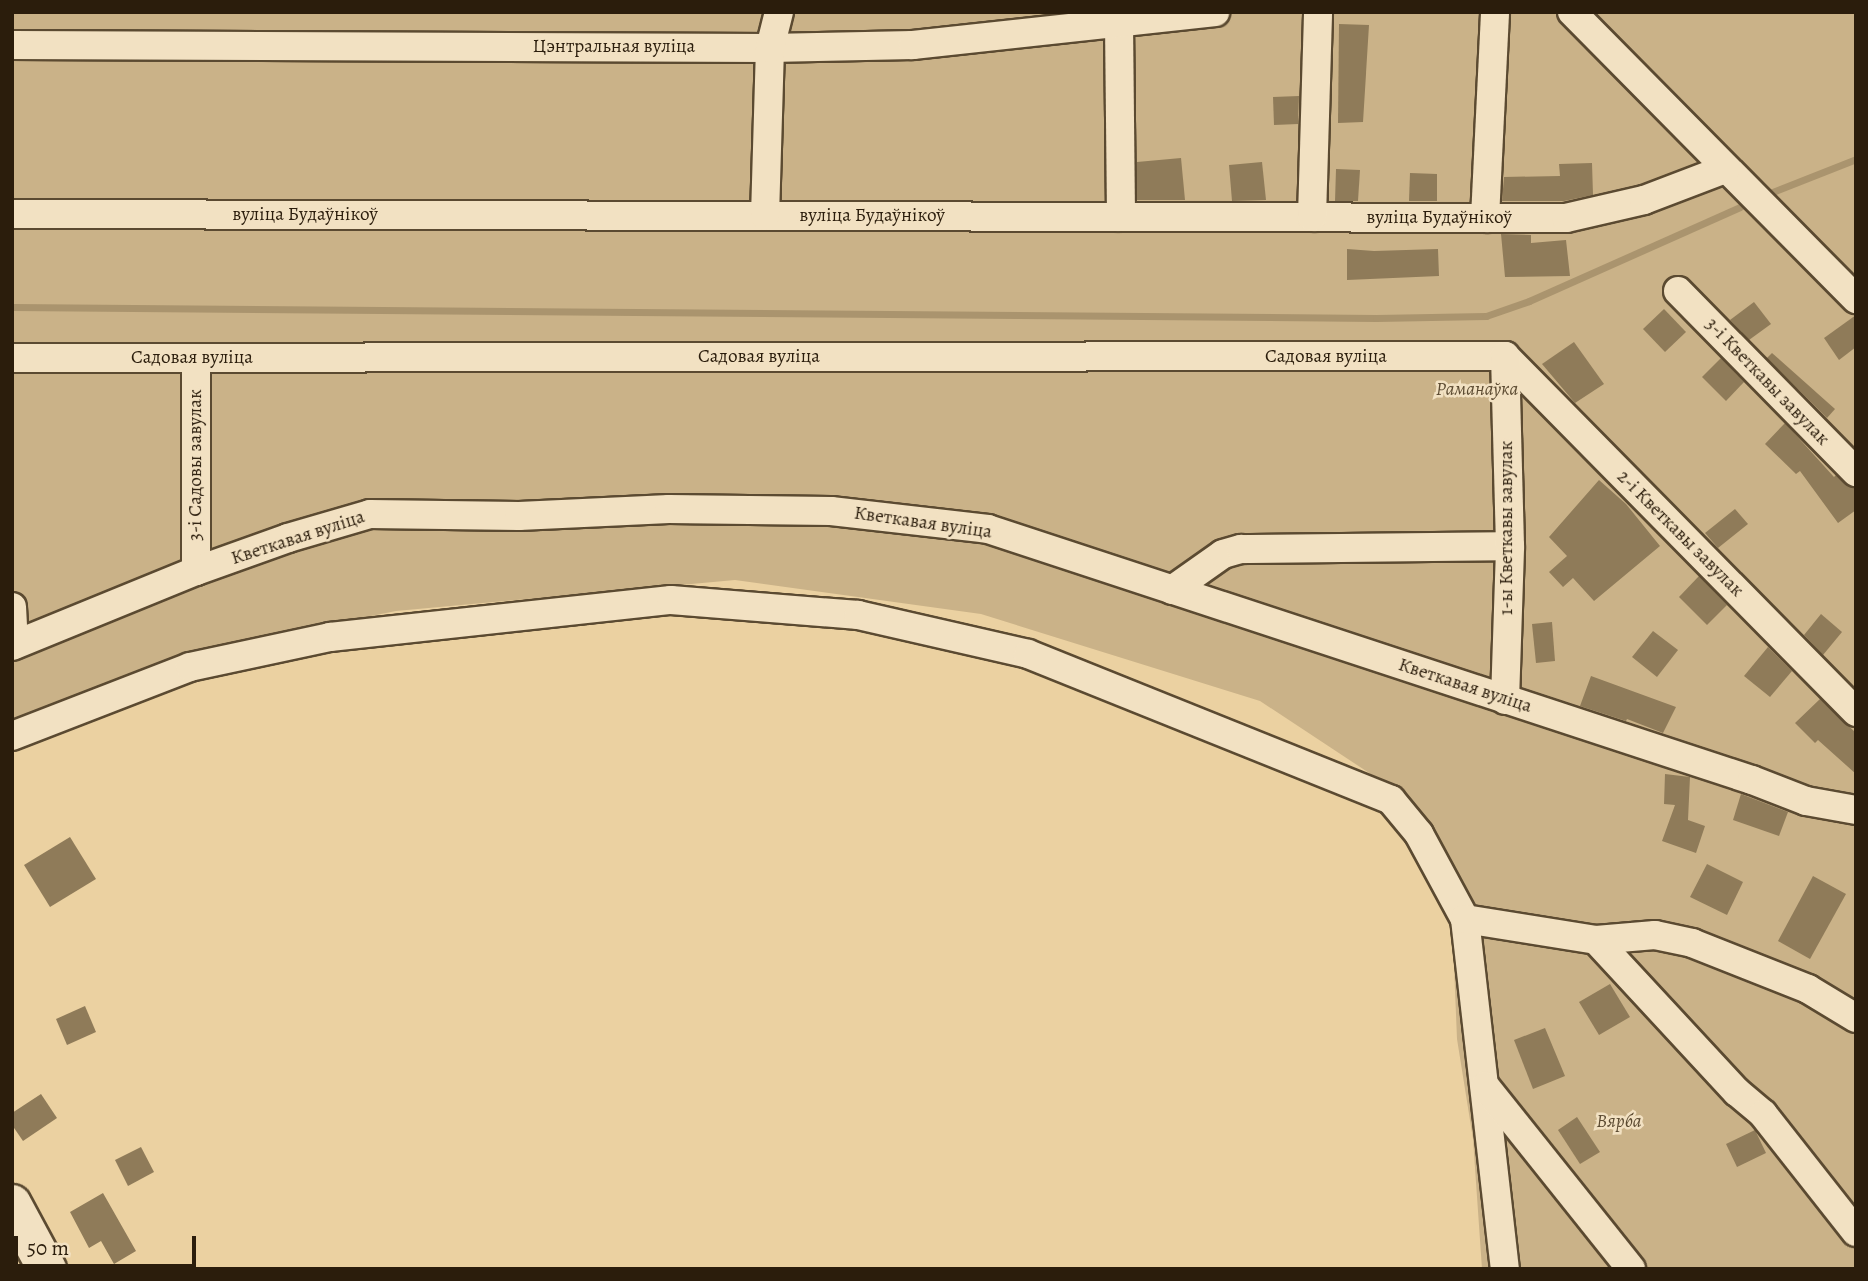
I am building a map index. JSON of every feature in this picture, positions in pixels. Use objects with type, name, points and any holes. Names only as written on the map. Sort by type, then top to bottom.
[{"type":"main road","points":[[12,1204],[47,1269]]},
{"type":"street","points":[[765,216],[770,48],[779,12]]},
{"type":"street","name":"Цэнтральная вуліца","points":[[12,45],[770,48],[913,45],[1215,12]]},
{"type":"street","points":[[1311,218],[1318,12]]},
{"type":"street","points":[[1485,218],[1495,12]]},
{"type":"street","points":[[1572,12],[1856,299]]},
{"type":"street","points":[[1119,23],[1121,217]]},
{"type":"street","name":"вуліца Будаўнікоў","points":[[12,214],[1566,218],[1644,200],[1725,169]]},
{"type":"street","name":"3-і Кветкавы завулак","points":[[1678,291],[1856,472]]},
{"type":"street","name":"Садовая вуліца","points":[[12,358],[1505,356]]},
{"type":"street","name":"1-ы Кветкавы завулак","points":[[1505,356],[1510,546],[1505,699]]},
{"type":"street","name":"2-і Кветкавы завулак","points":[[1505,356],[1856,712]]},
{"type":"street","name":"3-і Садовы завулак","points":[[195,571],[196,358]]},
{"type":"street","name":"Кветкавая вуліца","points":[[13,645],[195,571],[288,538],[370,514],[519,516],[670,509],[831,511],[988,529],[1806,801],[1856,810]]},
{"type":"street","points":[[1172,590],[1223,554],[1241,549],[1510,546]]},
{"type":"street","points":[[12,736],[190,667],[330,637],[671,600],[858,615],[1028,654],[1391,800],[1419,834],[1465,919],[1505,1269]]},
{"type":"street","points":[[12,607],[13,645]]},
{"type":"street","points":[[1465,919],[1596,940],[1655,935],[1692,943],[1808,989],[1856,1018]]},
{"type":"street","points":[[1596,940],[1737,1092],[1763,1114],[1856,1232]]},
{"type":"street","points":[[1485,1086],[1631,1269]]},
{"type":"green space","name":"Раманаўка","points":[[12,12],[1856,12],[1856,1269],[1482,1269],[1473,1139],[1457,1039],[1453,941],[1480,920],[1404,796],[1260,701],[981,614],[735,580],[396,611],[216,647],[12,728]]},
{"type":"building","points":[[1339,24],[1369,25],[1363,122],[1338,123]]},
{"type":"building","points":[[1299,96],[1298,124],[1274,125],[1273,97]]},
{"type":"building","points":[[1181,158],[1185,200],[1137,200],[1137,162]]},
{"type":"building","points":[[1262,162],[1266,200],[1232,201],[1229,165]]},
{"type":"building","points":[[1592,163],[1593,195],[1564,201],[1502,201],[1504,177],[1560,176],[1559,164]]},
{"type":"building","points":[[1336,169],[1360,170],[1358,201],[1335,201]]},
{"type":"building","points":[[1410,173],[1437,174],[1437,201],[1409,201]]},
{"type":"building","points":[[1501,234],[1531,235],[1531,243],[1566,240],[1570,276],[1505,277]]},
{"type":"building","points":[[1347,249],[1438,249],[1439,276],[1347,280]]},
{"type":"building","points":[[1754,302],[1771,324],[1749,340],[1730,320]]},
{"type":"building","points":[[1664,309],[1686,332],[1665,352],[1643,329]]},
{"type":"building","points":[[1856,315],[1856,347],[1839,360],[1824,338]]},
{"type":"building","points":[[1574,342],[1604,384],[1575,403],[1542,364]]},
{"type":"building","points":[[1772,353],[1835,409],[1827,418],[1767,358]]},
{"type":"building","points":[[1721,358],[1744,382],[1726,401],[1702,377]]},
{"type":"building","points":[[1785,423],[1834,477],[1836,475],[1845,484],[1856,488],[1856,510],[1838,523],[1800,471],[1796,474],[1765,444]]},
{"type":"building","points":[[1599,480],[1626,504],[1660,546],[1594,601],[1573,578],[1563,587],[1549,572],[1567,556],[1549,537]]},
{"type":"building","points":[[1735,509],[1748,524],[1718,548],[1705,533]]},
{"type":"building","points":[[1699,576],[1727,605],[1707,625],[1679,597]]},
{"type":"building","points":[[1821,614],[1842,632],[1823,655],[1804,635]]},
{"type":"building","points":[[1552,622],[1555,661],[1536,663],[1532,624]]},
{"type":"building","points":[[1653,631],[1678,650],[1657,677],[1632,657]]},
{"type":"building","points":[[1768,647],[1792,671],[1770,697],[1744,676]]},
{"type":"building","points":[[1591,676],[1676,707],[1663,733],[1627,719],[1626,721],[1580,706]]},
{"type":"building","points":[[1820,699],[1856,733],[1856,774],[1818,740],[1815,743],[1795,723]]},
{"type":"building","points":[[1665,774],[1690,777],[1688,820],[1705,826],[1696,853],[1662,841],[1675,805],[1664,804]]},
{"type":"building","points":[[1741,794],[1788,812],[1779,836],[1733,820]]},
{"type":"building","points":[[70,837],[96,879],[50,907],[24,865]]},
{"type":"building","points":[[1707,864],[1743,882],[1727,915],[1690,897]]},
{"type":"building","points":[[1813,876],[1846,894],[1810,959],[1778,941]]},
{"type":"building","points":[[1610,984],[1630,1017],[1599,1035],[1579,1002]]},
{"type":"building","points":[[85,1006],[96,1032],[67,1045],[56,1019]]},
{"type":"building","points":[[1545,1028],[1565,1076],[1533,1089],[1514,1040]]},
{"type":"building","points":[[41,1094],[57,1118],[23,1141],[12,1125],[12,1113]]},
{"type":"building","points":[[1577,1117],[1600,1152],[1580,1164],[1558,1130]]},
{"type":"building","points":[[1755,1130],[1766,1153],[1737,1167],[1726,1144]]},
{"type":"building","points":[[141,1147],[154,1172],[128,1186],[115,1160]]},
{"type":"building","points":[[103,1193],[136,1251],[114,1264],[101,1241],[89,1248],[70,1212]]},
{"type":"waterway","points":[[1770,193],[1856,159]]},
{"type":"waterway","points":[[12,307],[1376,318],[1486,316],[1529,301],[1740,207]]},
{"type":"park label","name":"Вярба","points":[[1619,1122]]}]
